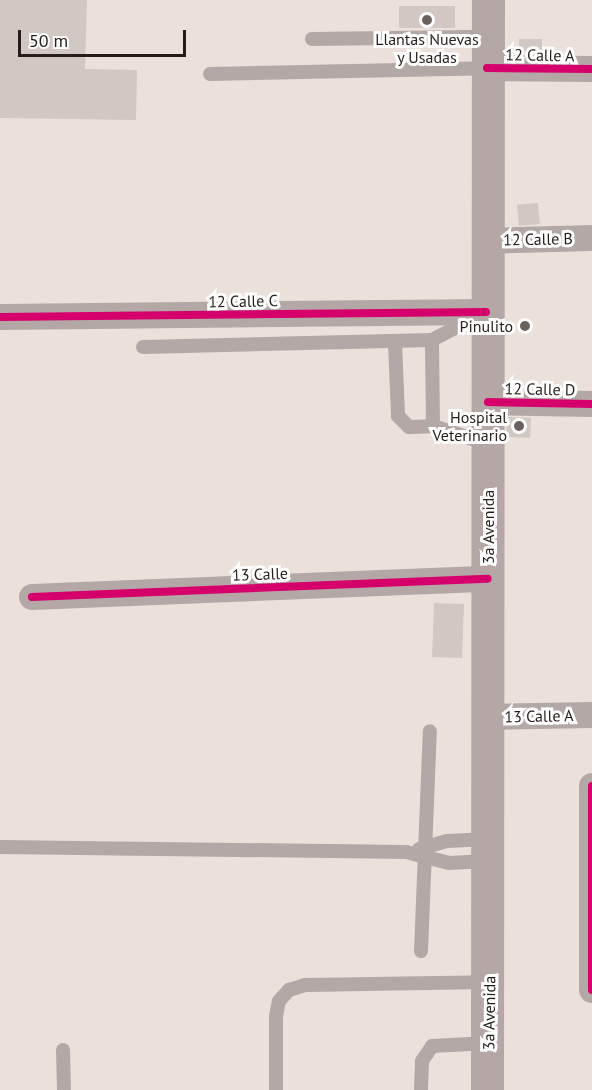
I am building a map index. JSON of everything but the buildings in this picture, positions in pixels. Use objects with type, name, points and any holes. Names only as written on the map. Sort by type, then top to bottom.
[{"type":"main road","name":"3a Avenida","points":[[487,1090],[490,982],[486,717],[488,402],[485,241],[488,0]]},
{"type":"street","name":"12 Calle A","points":[[488,52],[592,69]]},
{"type":"street","name":"12 Calle B","points":[[485,241],[592,238]]},
{"type":"street","name":"12 Calle C","points":[[0,317],[486,312]]},
{"type":"street","name":"12 Calle D","points":[[488,402],[592,404]]},
{"type":"street","name":"13 Calle","points":[[32,597],[488,579]]},
{"type":"street","name":"13 Calle A","points":[[486,717],[592,715]]},
{"type":"street","points":[[592,786],[592,990]]},
{"type":"lane","points":[[312,39],[488,52]]},
{"type":"lane","points":[[210,74],[488,52]]},
{"type":"lane","points":[[143,347],[395,343],[432,340],[486,312]]},
{"type":"lane","points":[[432,340],[433,426]]},
{"type":"lane","points":[[395,343],[398,416],[409,427],[433,426],[488,444]]},
{"type":"lane","points":[[421,951],[430,731]]},
{"type":"lane","points":[[0,846],[406,852],[488,850]]},
{"type":"lane","points":[[425,852],[448,863],[488,850]]},
{"type":"lane","points":[[276,1090],[276,1016],[279,1001],[289,990],[305,985],[490,982]]},
{"type":"lane","points":[[421,1090],[422,1061],[432,1046],[488,1043]]},
{"type":"lane","points":[[63,1050],[64,1090]]},
{"type":"cycle path","points":[[487,68],[592,69]]},
{"type":"cycle path","points":[[0,317],[486,312]]},
{"type":"cycle path","points":[[488,402],[592,404]]},
{"type":"cycle path","points":[[32,597],[488,579]]},
{"type":"cycle path","points":[[592,786],[592,990]]},
{"type":"place","name":"Llantas Nuevas y Usadas","points":[[427,20]]},
{"type":"place","name":"Pinulito","points":[[525,326]]},
{"type":"place","name":"Hospital Veterinario","points":[[519,426]]}]
